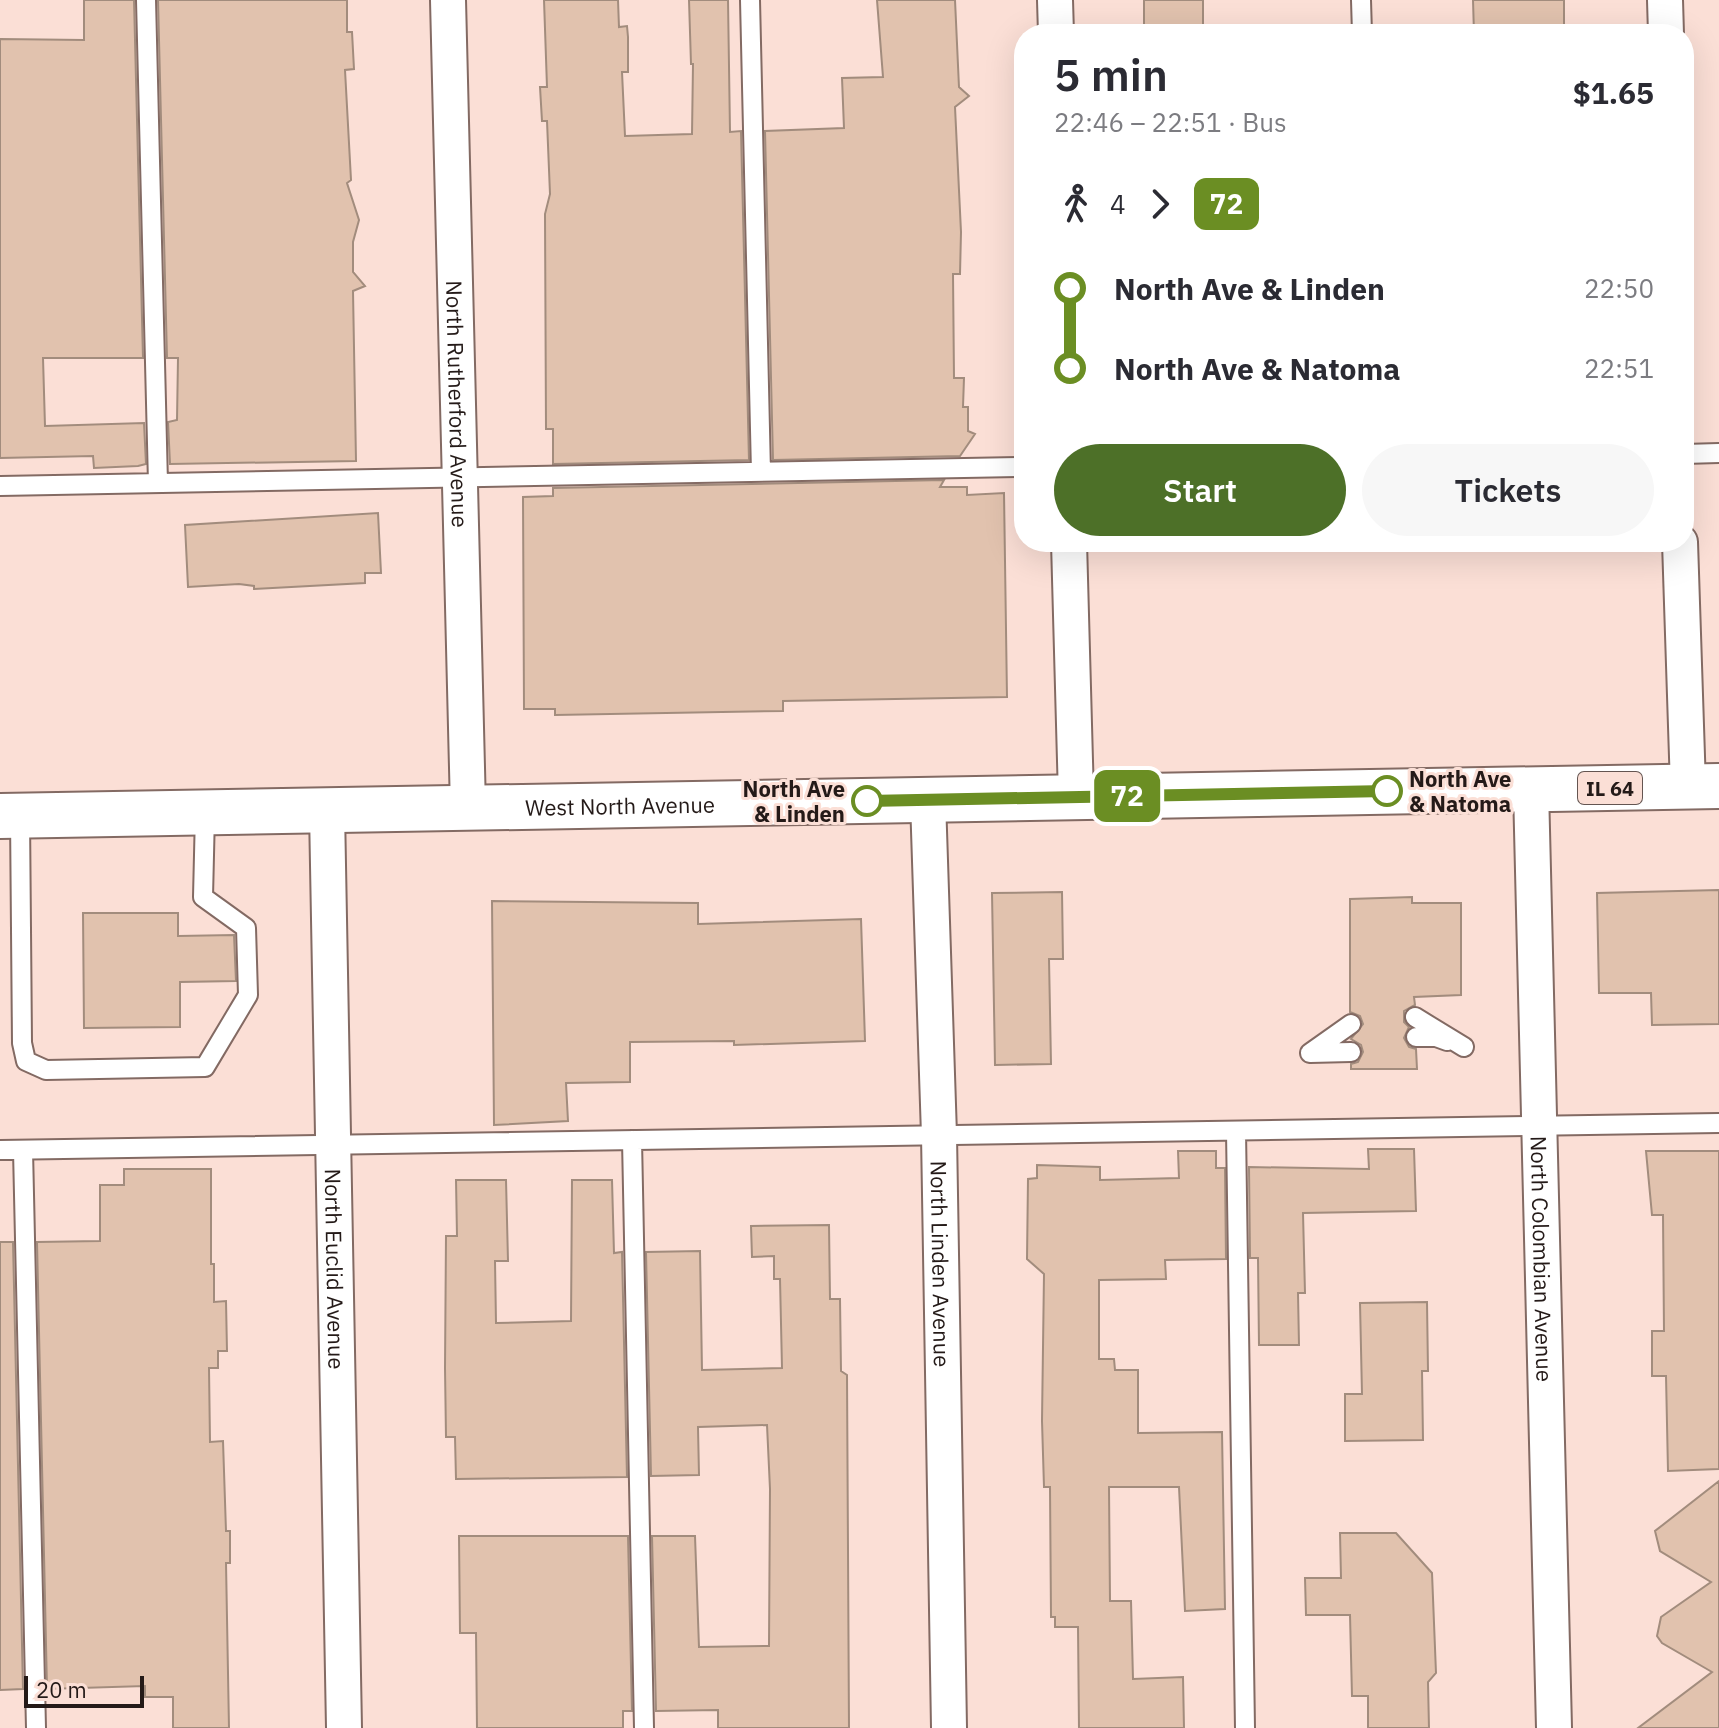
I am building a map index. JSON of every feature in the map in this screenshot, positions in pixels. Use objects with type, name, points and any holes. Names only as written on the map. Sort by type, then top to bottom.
[{"type":"main road","name":"West North Avenue","points":[[10,816],[1703,786]]},
{"type":"street","name":"North Rutherford Avenue","points":[[448,0],[468,808]]},
{"type":"street","points":[[1055,0],[1056,24]]},
{"type":"street","points":[[1665,0],[1666,24]]},
{"type":"street","points":[[1069,552],[1076,797]]},
{"type":"street","points":[[1681,552],[1703,786]]},
{"type":"street","name":"North Colombian Avenue","points":[[1531,789],[1554,1728]]},
{"type":"street","name":"North Linden Avenue","points":[[928,800],[939,1135],[949,1728]]},
{"type":"street","name":"North Euclid Avenue","points":[[327,811],[344,1728]]},
{"type":"lane","points":[[146,0],[158,483]]},
{"type":"lane","points":[[750,0],[761,472]]},
{"type":"lane","points":[[1361,0],[1362,24]]},
{"type":"lane","points":[[1694,454],[1719,453]]},
{"type":"lane","points":[[0,486],[1014,467]]},
{"type":"lane","points":[[10,816],[22,1043],[26,1061],[46,1070],[205,1067],[248,995],[246,928],[203,897],[205,813]]},
{"type":"lane","points":[[1415,1017],[1464,1047],[1416,1043]]},
{"type":"lane","points":[[1351,1039],[1310,1053],[1351,1039]]},
{"type":"lane","points":[[0,1150],[1719,1123]]},
{"type":"lane","points":[[1236,1131],[1245,1728]]},
{"type":"lane","points":[[632,1140],[644,1728]]},
{"type":"lane","points":[[23,1150],[36,1728]]},
{"type":"building","points":[[84,0],[134,0],[143,358],[43,358],[45,426],[144,423],[146,464],[138,466],[94,468],[93,456],[0,458],[0,39],[84,40]]},
{"type":"building","points":[[158,0],[347,0],[347,32],[352,32],[354,69],[345,70],[351,180],[347,183],[359,220],[353,242],[353,272],[365,286],[353,291],[356,461],[170,464],[168,422],[177,420],[178,358],[167,358]]},
{"type":"building","points":[[544,0],[618,0],[619,27],[627,26],[628,37],[628,72],[622,72],[625,136],[692,134],[693,64],[689,0],[728,0],[730,132],[741,131],[749,460],[553,464],[553,429],[546,429],[545,214],[550,194],[547,121],[542,121],[540,87],[547,87]]},
{"type":"building","points":[[877,0],[955,0],[959,87],[969,96],[955,107],[961,232],[960,274],[953,274],[954,378],[964,378],[963,407],[968,407],[968,431],[975,434],[960,456],[773,460],[765,131],[844,128],[842,78],[883,77]]},
{"type":"building","points":[[1144,0],[1203,0],[1203,24],[1144,24]]},
{"type":"building","points":[[1473,0],[1564,0],[1564,24],[1474,24]]},
{"type":"building","points":[[944,480],[940,487],[967,487],[967,495],[1004,493],[1007,697],[783,701],[783,711],[555,715],[555,709],[524,709],[523,497],[553,496],[553,488]]},
{"type":"building","points":[[378,513],[381,573],[365,573],[365,583],[254,589],[254,586],[239,584],[188,587],[185,525]]},
{"type":"building","points":[[1719,890],[1719,1024],[1652,1025],[1651,993],[1599,993],[1597,893]]},
{"type":"building","points":[[1062,892],[1063,959],[1049,959],[1051,1064],[995,1065],[992,893]]},
{"type":"building","points":[[1412,897],[1412,903],[1461,903],[1461,995],[1414,997],[1415,1005],[1404,1011],[1404,1022],[1409,1027],[1404,1038],[1409,1047],[1416,1049],[1417,1069],[1351,1069],[1351,1064],[1358,1062],[1363,1052],[1361,1045],[1351,1039],[1363,1024],[1360,1016],[1350,1012],[1350,899]]},
{"type":"building","points":[[492,901],[698,903],[698,924],[861,919],[865,1041],[734,1045],[734,1041],[630,1042],[630,1082],[566,1083],[568,1121],[494,1125]]},
{"type":"building","points":[[83,913],[178,913],[178,936],[234,935],[236,981],[180,982],[180,1027],[84,1028]]},
{"type":"building","points":[[1368,1149],[1414,1149],[1416,1211],[1303,1213],[1305,1293],[1298,1293],[1299,1345],[1259,1345],[1258,1258],[1250,1258],[1249,1167],[1369,1169]]},
{"type":"building","points":[[1178,1151],[1216,1151],[1216,1168],[1225,1168],[1226,1259],[1165,1260],[1166,1279],[1099,1280],[1099,1359],[1114,1359],[1115,1370],[1138,1370],[1138,1433],[1222,1432],[1225,1609],[1185,1611],[1179,1487],[1109,1487],[1110,1601],[1131,1601],[1133,1679],[1183,1677],[1184,1728],[1079,1728],[1078,1627],[1055,1627],[1055,1617],[1051,1617],[1050,1487],[1044,1487],[1042,1421],[1044,1274],[1027,1259],[1028,1179],[1037,1178],[1037,1165],[1100,1167],[1100,1180],[1179,1178]]},
{"type":"building","points":[[1646,1151],[1719,1151],[1719,1469],[1668,1471],[1666,1376],[1652,1376],[1652,1331],[1664,1331],[1663,1215],[1652,1215]]},
{"type":"building","points":[[124,1169],[211,1169],[214,1302],[226,1301],[227,1351],[218,1351],[218,1368],[209,1368],[210,1442],[223,1441],[226,1531],[230,1531],[230,1563],[226,1563],[229,1728],[173,1728],[173,1697],[145,1697],[145,1686],[47,1689],[37,1242],[100,1241],[100,1185],[124,1185]]},
{"type":"building","points":[[456,1180],[506,1180],[508,1261],[495,1261],[496,1323],[571,1321],[572,1180],[612,1180],[614,1253],[622,1252],[627,1477],[456,1479],[455,1437],[446,1437],[445,1368],[446,1236],[457,1236]]},
{"type":"building","points":[[829,1225],[830,1299],[840,1299],[841,1371],[847,1375],[849,1728],[718,1728],[718,1710],[656,1711],[652,1536],[695,1536],[699,1647],[769,1646],[770,1489],[767,1425],[698,1427],[699,1475],[651,1476],[646,1252],[700,1251],[702,1370],[782,1368],[780,1279],[774,1279],[774,1256],[752,1257],[751,1226]]},
{"type":"building","points":[[0,1242],[13,1242],[23,1689],[0,1690]]},
{"type":"building","points":[[1427,1302],[1428,1371],[1422,1371],[1423,1440],[1345,1441],[1345,1394],[1362,1394],[1360,1303]]},
{"type":"building","points":[[1719,1481],[1719,1728],[1638,1728],[1712,1672],[1662,1643],[1657,1636],[1661,1617],[1711,1582],[1660,1551],[1655,1531]]},
{"type":"building","points":[[1340,1533],[1396,1533],[1432,1573],[1436,1673],[1428,1682],[1429,1728],[1368,1728],[1368,1696],[1352,1696],[1350,1615],[1306,1615],[1305,1578],[1341,1578]]},
{"type":"building","points":[[459,1536],[628,1536],[632,1711],[623,1711],[623,1728],[477,1728],[476,1633],[460,1633]]},
{"type":"bus line","name":"72","points":[[867,801],[1387,791]]},
{"type":"place","name":"North Ave & Natoma","points":[[1387,791]]},
{"type":"place","name":"North Ave & Linden","points":[[867,801]]}]
